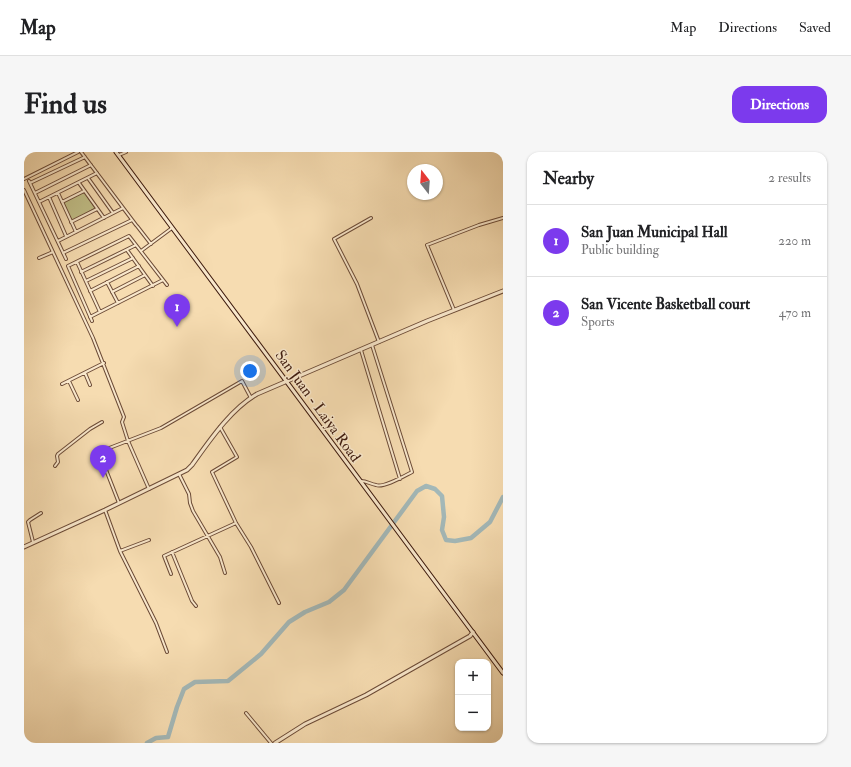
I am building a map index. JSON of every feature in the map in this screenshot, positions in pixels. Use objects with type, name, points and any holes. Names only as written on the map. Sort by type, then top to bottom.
[{"type":"street","points":[[24,179],[80,152],[151,244]]},
{"type":"street","points":[[118,154],[126,152]]},
{"type":"street","name":"San Juan - Laiya Road","points":[[118,154],[503,673]]},
{"type":"street","points":[[85,157],[30,182],[67,260],[80,296],[92,321]]},
{"type":"street","points":[[35,193],[91,165]]},
{"type":"street","points":[[39,202],[97,173]]},
{"type":"street","points":[[88,178],[113,213]]},
{"type":"street","points":[[78,182],[104,218]]},
{"type":"street","points":[[24,191],[54,252],[104,363],[124,417],[122,422],[128,441],[149,489]]},
{"type":"street","points":[[62,202],[84,191]]},
{"type":"street","points":[[58,193],[76,232]]},
{"type":"street","points":[[49,197],[66,236]]},
{"type":"street","points":[[58,241],[123,208]]},
{"type":"street","points":[[71,222],[98,209]]},
{"type":"street","points":[[371,218],[334,239],[357,284],[379,342]]},
{"type":"street","points":[[454,310],[427,245],[479,225],[503,218]]},
{"type":"street","points":[[63,253],[132,220]]},
{"type":"street","points":[[141,251],[173,228]]},
{"type":"street","points":[[69,266],[129,236],[167,285]]},
{"type":"street","points":[[81,272],[136,245]]},
{"type":"street","points":[[127,250],[152,286]]},
{"type":"street","points":[[39,258],[54,252]]},
{"type":"street","points":[[86,282],[133,258]]},
{"type":"street","points":[[77,262],[100,312]]},
{"type":"street","points":[[90,290],[139,266]]},
{"type":"street","points":[[112,292],[145,275]]},
{"type":"street","points":[[90,317],[163,280]]},
{"type":"street","points":[[107,282],[118,303]]},
{"type":"street","points":[[24,547],[179,474],[192,465],[220,427],[251,398],[454,310],[503,291]]},
{"type":"street","points":[[76,298],[80,296]]},
{"type":"street","points":[[360,481],[379,486],[400,479],[412,472],[372,345]]},
{"type":"street","points":[[361,350],[400,479]]},
{"type":"street","points":[[62,384],[104,363]]},
{"type":"street","points":[[85,373],[90,385]]},
{"type":"street","points":[[69,381],[78,400]]},
{"type":"street","points":[[119,503],[99,452],[161,428],[242,381],[251,398]]},
{"type":"street","points":[[56,466],[58,462],[58,454],[90,429],[102,422]]},
{"type":"street","points":[[220,427],[237,457],[212,472],[236,523],[251,547],[279,603]]},
{"type":"street","points":[[179,474],[189,494],[193,511],[220,557],[225,573]]},
{"type":"street","points":[[105,510],[120,551],[156,623],[167,652]]},
{"type":"street","points":[[33,543],[28,522],[41,513]]},
{"type":"street","points":[[171,574],[164,556],[236,523]]},
{"type":"street","points":[[120,551],[149,540]]},
{"type":"street","points":[[172,552],[192,601],[196,606]]},
{"type":"street","points":[[275,743],[305,724],[366,695],[470,636],[473,632]]},
{"type":"street","points":[[246,713],[272,743]]},
{"type":"shaded area","points":[[84,192],[95,208],[72,221],[63,203]]},
{"type":"waterway","points":[[147,743],[156,738],[168,737],[184,689],[195,682],[228,681],[261,654],[289,622],[305,612],[329,602],[344,590],[417,491],[426,486],[435,489],[442,496],[444,517],[442,530],[446,540],[455,541],[471,538],[490,522],[503,497]]},
{"type":"place","name":"San Juan Municipal Hall","points":[[177,327]]},
{"type":"place","name":"San Vicente Basketball court","points":[[103,478]]}]
